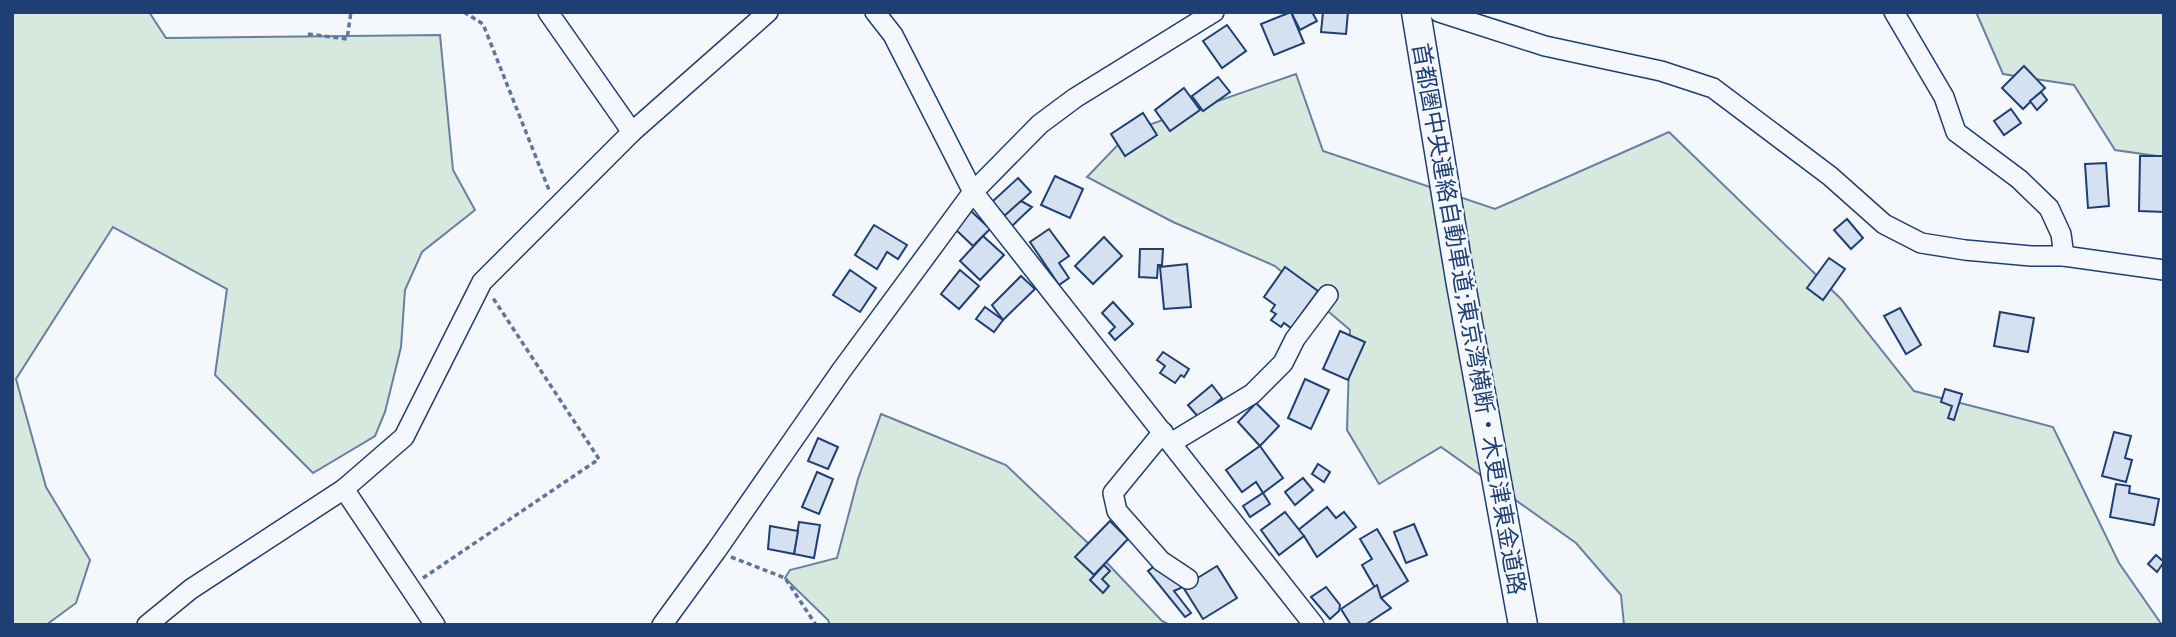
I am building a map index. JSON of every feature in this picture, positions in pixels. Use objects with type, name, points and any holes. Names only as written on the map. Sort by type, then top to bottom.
[{"type":"highway","name":"首都圏中央連絡自動車道;東京湾横断・木更津東金道路","points":[[1416,12],[1460,279],[1523,625]]},
{"type":"street","points":[[548,12],[632,132]]},
{"type":"street","points":[[147,625],[191,589],[344,489],[404,438],[482,282],[555,206],[632,132],[768,12]]},
{"type":"street","points":[[874,12],[893,35],[973,192],[1314,625]]},
{"type":"street","points":[[662,625],[973,192],[1040,124],[1075,98],[1214,12]]},
{"type":"street","points":[[1439,12],[1545,46],[1661,71],[1713,88],[1830,176],[1884,224],[1921,243],[1978,251],[2064,256],[2164,270]]},
{"type":"street","points":[[1894,12],[1944,97],[1956,132],[2019,179],[2049,208],[2061,234],[2064,256]]},
{"type":"street","points":[[1188,579],[1161,561],[1152,551],[1117,510],[1113,494],[1167,438],[1252,394],[1283,363],[1295,339],[1328,295]]},
{"type":"street","points":[[344,489],[435,625]]},
{"type":"path","points":[[308,34],[347,39],[351,12]]},
{"type":"path","points":[[464,12],[483,24],[555,206]]},
{"type":"path","points":[[410,587],[599,460],[482,282]]},
{"type":"path","points":[[716,551],[785,578],[816,625]]},
{"type":"shaded area","points":[[12,12],[149,12],[166,38],[440,35],[453,170],[475,210],[422,252],[405,290],[401,347],[385,412],[375,436],[313,473],[215,375],[227,289],[113,227],[16,379],[46,487],[90,560],[76,603],[46,625],[12,625]]},
{"type":"shaded area","points":[[1976,12],[2164,12],[2164,157],[2115,150],[2074,85],[2003,74]]},
{"type":"shaded area","points":[[1296,74],[1323,151],[1495,209],[1669,132],[1841,299],[1914,391],[2053,427],[2119,563],[2162,625],[1624,625],[1621,595],[1576,543],[1441,447],[1379,484],[1347,430],[1350,330],[1275,266],[1173,222],[1087,177],[1131,131]]},
{"type":"shaded area","points":[[881,414],[1006,465],[1091,546],[1162,621],[1170,625],[830,625],[785,578],[790,570],[837,558],[858,479]]},
{"type":"building","points":[[1291,12],[1312,12],[1317,21],[1300,30]]},
{"type":"building","points":[[1291,12],[1304,43],[1274,55],[1261,24]]},
{"type":"building","points":[[1323,12],[1348,12],[1346,34],[1321,32]]},
{"type":"building","points":[[1227,25],[1246,51],[1222,68],[1203,41]]},
{"type":"building","points":[[2024,66],[2045,88],[2023,109],[2002,88]]},
{"type":"building","points":[[1218,77],[1230,92],[1203,111],[1192,96]]},
{"type":"building","points":[[1184,88],[1200,110],[1170,131],[1155,110]]},
{"type":"building","points":[[2041,92],[2047,100],[2037,110],[2030,101]]},
{"type":"building","points":[[2011,109],[2021,123],[2004,135],[1994,121]]},
{"type":"building","points":[[1143,113],[1157,135],[1125,156],[1111,134]]},
{"type":"building","points":[[2140,156],[2164,156],[2164,212],[2139,211]]},
{"type":"building","points":[[2106,163],[2109,206],[2088,208],[2085,164]]},
{"type":"building","points":[[1055,176],[1083,189],[1070,218],[1041,205]]},
{"type":"building","points":[[1018,178],[1031,192],[1005,216],[992,202]]},
{"type":"building","points":[[1021,201],[1032,207],[1011,227],[1002,218]]},
{"type":"building","points":[[970,210],[990,229],[973,246],[953,227]]},
{"type":"building","points":[[1847,219],[1863,238],[1851,249],[1834,230]]},
{"type":"building","points":[[874,225],[907,245],[898,259],[887,252],[877,269],[855,255]]},
{"type":"building","points":[[1049,229],[1069,256],[1059,263],[1069,278],[1059,285],[1030,242]]},
{"type":"building","points":[[983,236],[1004,255],[980,280],[960,261]]},
{"type":"building","points":[[1104,237],[1122,256],[1093,284],[1075,266]]},
{"type":"building","points":[[1140,249],[1163,249],[1162,265],[1158,265],[1157,278],[1139,277]]},
{"type":"building","points":[[1829,258],[1845,269],[1823,300],[1807,288]]},
{"type":"building","points":[[1187,264],[1191,307],[1164,309],[1160,267]]},
{"type":"building","points":[[1285,267],[1318,291],[1291,328],[1284,323],[1281,327],[1271,320],[1276,314],[1271,311],[1275,305],[1264,297]]},
{"type":"building","points":[[850,270],[876,288],[860,312],[833,295]]},
{"type":"building","points":[[960,270],[979,286],[959,309],[941,294]]},
{"type":"building","points":[[1021,276],[1035,289],[1003,320],[992,305]]},
{"type":"building","points":[[1113,302],[1133,324],[1115,340],[1109,333],[1115,327],[1102,313]]},
{"type":"building","points":[[985,307],[1003,320],[994,332],[976,319]]},
{"type":"building","points":[[1900,308],[1921,345],[1906,354],[1884,316]]},
{"type":"building","points":[[2000,312],[2034,318],[2028,352],[1994,346]]},
{"type":"building","points":[[1340,331],[1365,342],[1348,380],[1323,369]]},
{"type":"building","points":[[1163,352],[1189,369],[1184,377],[1181,375],[1175,383],[1160,373],[1165,366],[1157,360]]},
{"type":"building","points":[[1305,379],[1329,390],[1311,429],[1288,418]]},
{"type":"building","points":[[1212,385],[1222,398],[1199,418],[1188,405]]},
{"type":"building","points":[[1945,389],[1962,394],[1954,420],[1948,418],[1952,406],[1941,402]]},
{"type":"building","points":[[1256,403],[1279,426],[1260,446],[1238,422]]},
{"type":"building","points":[[2114,432],[2131,436],[2125,458],[2132,460],[2126,482],[2102,476]]},
{"type":"building","points":[[818,438],[838,447],[828,469],[808,461]]},
{"type":"building","points":[[1260,446],[1283,478],[1263,493],[1256,482],[1242,492],[1226,470]]},
{"type":"building","points":[[1318,464],[1330,472],[1324,482],[1312,474]]},
{"type":"building","points":[[817,472],[833,479],[819,514],[802,507]]},
{"type":"building","points":[[1303,478],[1313,490],[1295,505],[1285,492]]},
{"type":"building","points":[[2116,484],[2130,486],[2129,493],[2159,499],[2154,525],[2110,517]]},
{"type":"building","points":[[1263,493],[1270,504],[1250,517],[1243,506]]},
{"type":"building","points":[[1327,507],[1336,518],[1344,512],[1356,527],[1317,557],[1304,536],[1297,531]]},
{"type":"building","points":[[1285,512],[1304,536],[1279,555],[1261,530]]},
{"type":"building","points":[[1110,521],[1128,539],[1094,575],[1075,557]]},
{"type":"building","points":[[799,522],[820,525],[814,558],[794,554]]},
{"type":"building","points":[[1414,524],[1427,555],[1406,563],[1394,532]]},
{"type":"building","points":[[770,526],[798,531],[794,554],[768,549]]},
{"type":"building","points":[[1377,529],[1408,581],[1381,598],[1362,565],[1372,559],[1360,539]]},
{"type":"building","points":[[2156,555],[2164,562],[2157,572],[2148,564]]},
{"type":"building","points":[[1161,561],[1183,587],[1174,591],[1191,613],[1185,617],[1148,571]]},
{"type":"building","points":[[1104,565],[1110,571],[1102,579],[1109,586],[1103,593],[1090,580]]},
{"type":"building","points":[[1217,566],[1237,598],[1203,619],[1183,587]]},
{"type":"building","points":[[1377,585],[1381,598],[1391,608],[1365,625],[1351,625],[1341,609]]},
{"type":"building","points":[[1326,587],[1340,605],[1339,611],[1330,619],[1311,597]]}]
